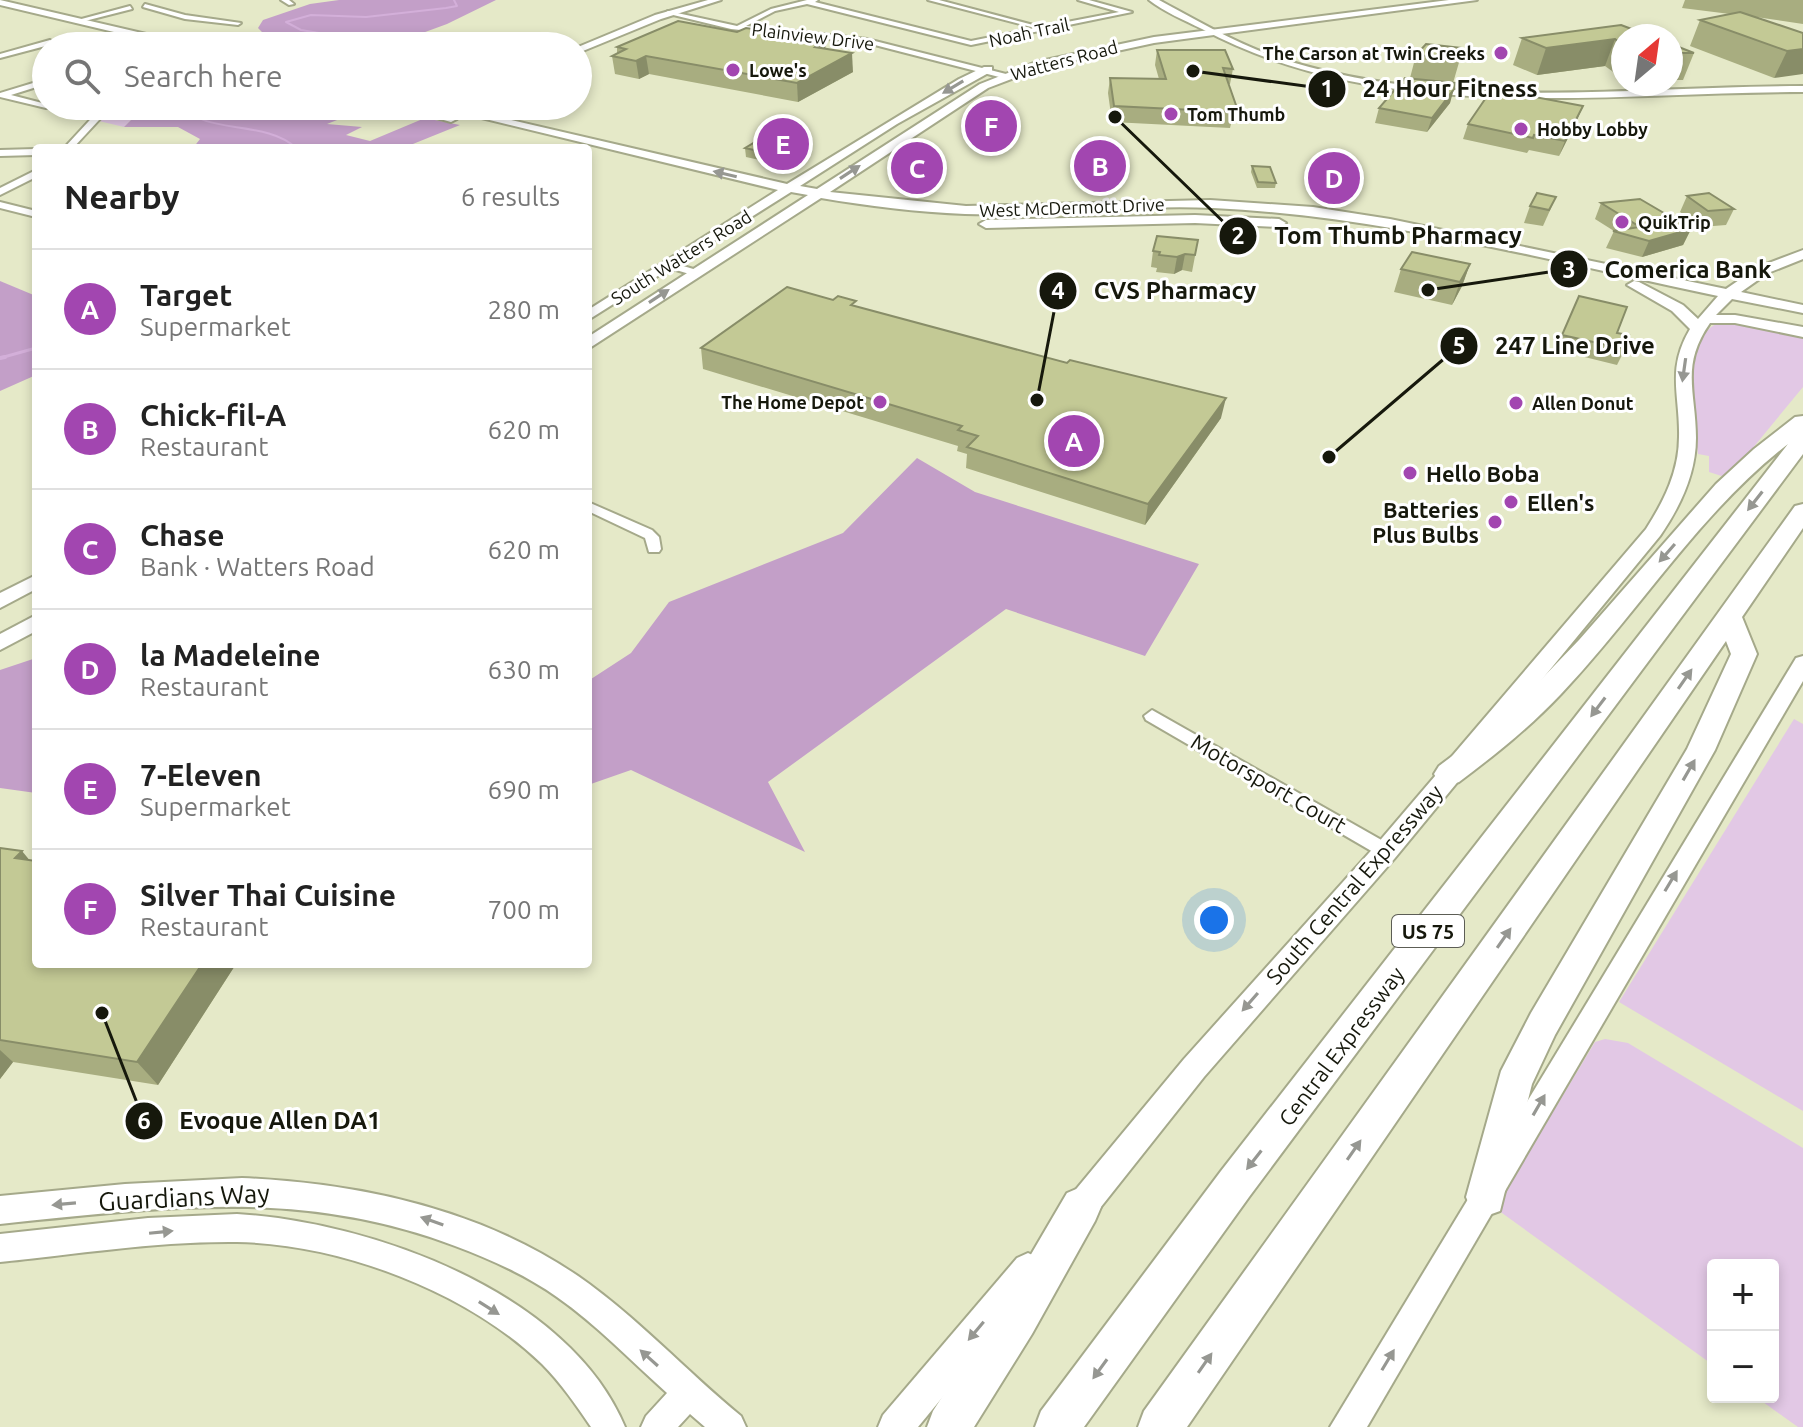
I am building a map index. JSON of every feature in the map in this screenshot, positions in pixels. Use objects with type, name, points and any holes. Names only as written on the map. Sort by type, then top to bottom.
[{"type":"highway","points":[[1449,774],[1517,723],[1723,492],[1773,442],[1803,422]]},
{"type":"highway","name":"Central Expressway","points":[[1057,1427],[1235,1184],[1803,439]]},
{"type":"highway","name":"US 75","points":[[1160,1427],[1803,511]]},
{"type":"highway","points":[[1486,1197],[1514,1083],[1543,1024],[1701,750],[1744,654],[1729,616]]},
{"type":"highway","points":[[949,1427],[1017,1319],[1081,1207]]},
{"type":"main road","name":"Watters Road","points":[[592,341],[1003,76],[1081,52],[1213,28],[1411,0]]},
{"type":"main road","name":"Watters Road","points":[[773,198],[982,71],[1065,46],[1200,26],[1226,30],[1472,0]]},
{"type":"main road","points":[[0,2],[125,32]]},
{"type":"main road","points":[[0,10],[91,32]]},
{"type":"main road","points":[[62,25],[77,21]]},
{"type":"main road","name":"West McDermott Drive","points":[[480,120],[556,144]]},
{"type":"main road","name":"West McDermott Drive","points":[[494,120],[817,194],[937,209],[1241,205],[1313,211],[1634,285],[1803,309]]},
{"type":"main road","points":[[606,158],[623,150]]},
{"type":"main road","name":"West McDermott Drive","points":[[592,154],[802,204],[926,221],[1026,226],[1216,220],[1387,229],[1725,298],[1803,321]]},
{"type":"main road","name":"South Watters Road","points":[[592,314],[773,198]]},
{"type":"main road","points":[[1073,207],[1082,224]]},
{"type":"main road","name":"South Central Expressway","points":[[895,1427],[1194,1068],[1386,851],[1667,512],[1685,468],[1688,444],[1682,373],[1689,344],[1725,298],[1760,271],[1803,254]]},
{"type":"main road","points":[[1760,271],[1763,280],[1774,290],[1803,300]]},
{"type":"main road","points":[[1634,285],[1702,324],[1735,319],[1803,332]]},
{"type":"main road","points":[[0,602],[32,583]]},
{"type":"main road","points":[[0,643],[32,624]]},
{"type":"main road","points":[[1347,1427],[1803,663]]},
{"type":"street","points":[[145,6],[154,0]]},
{"type":"street","points":[[592,44],[668,13],[717,0]]},
{"type":"street","points":[[931,0],[1040,28]]},
{"type":"street","name":"Noah Trail","points":[[811,1],[976,43],[1129,12],[1081,0]]},
{"type":"street","points":[[1153,0],[1200,26]]},
{"type":"street","points":[[1170,0],[1213,28],[1277,60],[1336,76],[1422,90],[1507,97],[1561,97],[1803,86]]},
{"type":"street","points":[[738,28],[773,10],[811,1]]},
{"type":"street","points":[[77,21],[125,3],[185,17],[238,23]]},
{"type":"street","name":"Plainview Drive","points":[[668,13],[738,28],[867,41],[1003,76]]},
{"type":"street","points":[[1226,30],[1264,49],[1325,69]]},
{"type":"street","points":[[0,56],[32,47]]},
{"type":"street","points":[[1277,60],[1382,81],[1468,91],[1544,92],[1611,87]]},
{"type":"street","points":[[1,96],[32,86]]},
{"type":"street","points":[[1683,87],[1803,86]]},
{"type":"street","points":[[1561,97],[1611,89]]},
{"type":"street","points":[[1,96],[32,103]]},
{"type":"street","points":[[72,144],[93,120]]},
{"type":"street","points":[[0,153],[32,152]]},
{"type":"street","points":[[0,192],[32,175]]},
{"type":"street","points":[[0,205],[32,213]]},
{"type":"street","points":[[670,265],[696,273]]},
{"type":"street","points":[[592,508],[647,533],[652,537],[654,549]]},
{"type":"street","name":"Motorsport Court","points":[[1152,716],[1386,851]]},
{"type":"street","name":"Guardians Way","points":[[0,1210],[223,1190],[316,1194],[378,1205],[438,1223],[504,1251],[577,1293],[730,1427]]},
{"type":"street","name":"Guardians Way","points":[[0,1248],[182,1230],[240,1228],[294,1233],[347,1244],[459,1290],[511,1321],[546,1347],[577,1379],[609,1427]]},
{"type":"street","points":[[657,1427],[688,1393]]},
{"type":"shaded area","points":[[339,0],[496,0],[425,32],[262,32],[258,28],[263,20],[310,4]]},
{"type":"shaded area","points":[[95,120],[131,120],[124,127]]},
{"type":"shaded area","points":[[131,120],[337,120],[327,124],[362,127],[346,135],[370,141],[420,120],[460,125],[413,144],[196,144],[200,139],[178,127],[124,127]]},
{"type":"shaded area","points":[[0,281],[32,294],[32,377],[0,391]]},
{"type":"shaded area","points":[[1730,320],[1803,335],[1803,387],[1728,478],[1709,472],[1709,456],[1698,454],[1692,375],[1701,338],[1713,326]]},
{"type":"shaded area","points":[[917,458],[975,492],[1199,564],[1145,656],[1006,609],[768,782],[805,852],[631,770],[592,784],[592,678],[631,653],[669,602],[843,533]]},
{"type":"shaded area","points":[[32,659],[32,792],[0,788],[0,670]]},
{"type":"shaded area","points":[[1794,719],[1803,724],[1803,1111],[1619,1002]]},
{"type":"shaded area","points":[[1605,1039],[1628,1043],[1803,1148],[1803,1427],[1798,1427],[1764,1403],[1779,1403],[1779,1259],[1707,1259],[1707,1361],[1495,1208],[1595,1042]]},
{"type":"building","points":[[1740,12],[1803,33],[1803,49],[1787,51],[1700,20]]},
{"type":"building","points":[[678,21],[737,32],[746,28],[825,39],[815,47],[852,53],[797,83],[646,56],[636,61],[612,56],[626,49],[617,47]]},
{"type":"building","points":[[1611,26],[1611,40],[1546,48],[1522,38]]},
{"type":"building","points":[[1426,44],[1461,48],[1460,59],[1416,55]]},
{"type":"building","points":[[1157,50],[1225,50],[1233,69],[1223,68],[1237,108],[1232,108],[1233,112],[1114,106],[1110,78],[1166,79]]},
{"type":"building","points":[[1405,78],[1455,83],[1454,89],[1432,118],[1379,108]]},
{"type":"building","points":[[1492,89],[1583,106],[1565,141],[1534,135],[1533,138],[1468,124]]},
{"type":"building","points":[[777,129],[799,134],[767,153],[745,148]]},
{"type":"building","points":[[1094,146],[1111,147],[1113,162],[1096,162]]},
{"type":"building","points":[[1326,154],[1353,160],[1341,172],[1313,167]]},
{"type":"building","points":[[1252,166],[1270,167],[1276,183],[1258,182]]},
{"type":"building","points":[[1537,193],[1556,197],[1549,210],[1530,206]]},
{"type":"building","points":[[1709,193],[1734,209],[1708,211],[1687,196]]},
{"type":"building","points":[[1640,199],[1691,229],[1649,241],[1613,231],[1640,227],[1601,203]]},
{"type":"building","points":[[1157,236],[1198,240],[1195,255],[1159,255],[1160,252],[1153,251]]},
{"type":"building","points":[[1412,252],[1470,264],[1460,282],[1401,269]]},
{"type":"building","points":[[787,287],[833,300],[838,296],[856,301],[851,305],[1067,363],[1070,360],[1226,398],[1148,504],[967,447],[978,436],[958,430],[962,426],[701,348]]},
{"type":"building","points":[[1579,296],[1627,307],[1617,333],[1629,335],[1625,349],[1562,335]]},
{"type":"building","points":[[0,848],[22,851],[15,858],[32,860],[32,968],[199,968],[137,1062],[0,1040]]},
{"type":"waterway","points":[[313,32],[286,22],[311,15],[366,17],[446,8],[457,6],[454,0]]},
{"type":"waterway","points":[[203,120],[268,133],[290,144]]},
{"type":"waterway","points":[[5,357],[0,358],[32,349]]},
{"type":"place","name":"The Carson at Twin Creeks","points":[[1501,53]]},
{"type":"place","name":"Lowe's","points":[[733,70]]},
{"type":"place","name":"24 Hour Fitness","points":[[1193,71]]},
{"type":"place","name":"Tom Thumb","points":[[1171,114]]},
{"type":"place","name":"Tom Thumb Pharmacy","points":[[1115,117]]},
{"type":"place","name":"Silver Thai Cuisine","points":[[991,126]]},
{"type":"place","name":"Hobby Lobby","points":[[1521,129]]},
{"type":"place","name":"7-Eleven","points":[[783,144]]},
{"type":"place","name":"Chick-fil-A","points":[[1100,166]]},
{"type":"place","name":"Chase","points":[[917,168]]},
{"type":"place","name":"la Madeleine","points":[[1334,178]]},
{"type":"place","name":"QuikTrip","points":[[1622,222]]},
{"type":"place","name":"Comerica Bank","points":[[1428,290]]},
{"type":"place","name":"CVS Pharmacy","points":[[1037,400]]},
{"type":"place","name":"The Home Depot","points":[[880,402]]},
{"type":"place","name":"Allen Donut","points":[[1516,403]]},
{"type":"place","name":"Target","points":[[1074,441]]},
{"type":"place","name":"247 Line Drive","points":[[1329,457]]},
{"type":"place","name":"Hello Boba","points":[[1410,473]]},
{"type":"place","name":"Ellen's","points":[[1511,502]]},
{"type":"place","name":"Batteries Plus Bulbs","points":[[1495,522]]},
{"type":"place","name":"Evoque Allen DA1","points":[[102,1013]]}]
